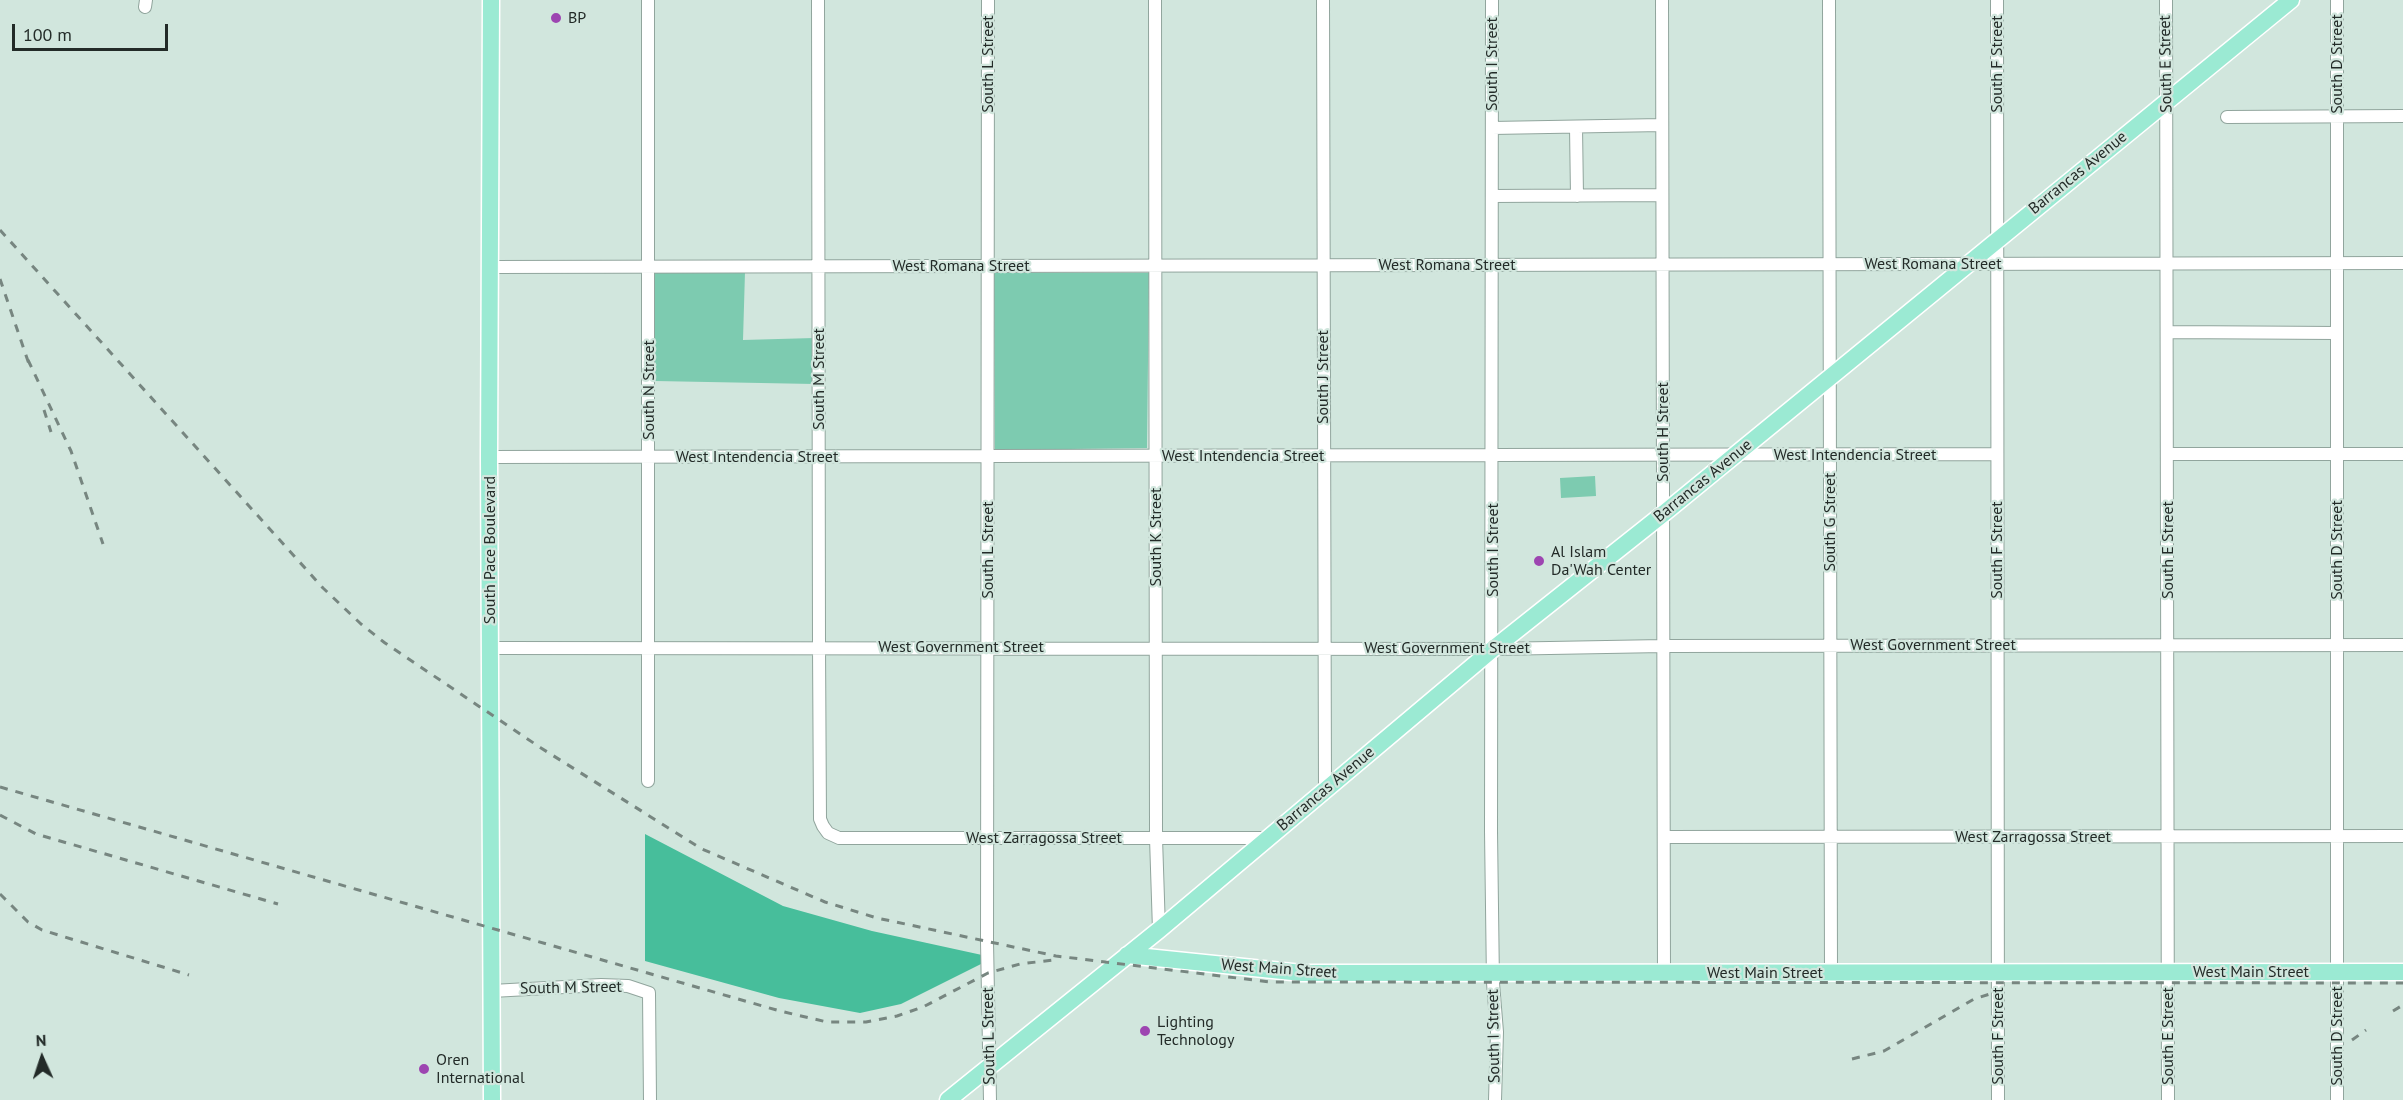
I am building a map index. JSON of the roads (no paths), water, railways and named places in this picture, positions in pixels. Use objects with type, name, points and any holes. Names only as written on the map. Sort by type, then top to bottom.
[{"type":"main road","name":"South Pace Boulevard","points":[[491,0],[492,267],[489,457],[492,1100]]},
{"type":"main road","name":"Barrancas Avenue","points":[[948,1100],[1159,930],[1493,649],[1663,514],[2291,0]]},
{"type":"main road","name":"West Main Street","points":[[1127,955],[1283,972],[2403,972]]},
{"type":"street","name":"South N Street","points":[[648,0],[650,457],[648,781]]},
{"type":"street","name":"South M Street","points":[[818,0],[820,819],[825,829]]},
{"type":"street","name":"South L Street","points":[[988,0],[990,1100]]},
{"type":"street","name":"South K Street","points":[[1155,0],[1156,838],[1159,930]]},
{"type":"street","name":"South J Street","points":[[1323,0],[1324,791]]},
{"type":"street","name":"South I Street","points":[[1492,0],[1493,973],[1497,1032],[1495,1100]]},
{"type":"street","name":"South H Street","points":[[1662,0],[1664,973]]},
{"type":"street","name":"South G Street","points":[[1829,0],[1831,973]]},
{"type":"street","name":"South F Street","points":[[1997,0],[1998,1100]]},
{"type":"street","name":"South E Street","points":[[2166,0],[2168,1100]]},
{"type":"street","name":"South D Street","points":[[2337,0],[2337,1100]]},
{"type":"street","points":[[2227,117],[2403,116]]},
{"type":"street","points":[[1492,128],[1662,125]]},
{"type":"street","points":[[1576,127],[1577,196]]},
{"type":"street","points":[[1492,196],[1662,195]]},
{"type":"street","name":"West Romana Street","points":[[492,267],[2403,263]]},
{"type":"street","points":[[2168,332],[2337,333]]},
{"type":"street","name":"West Intendencia Street","points":[[489,457],[1997,454]]},
{"type":"street","points":[[2168,454],[2403,454]]},
{"type":"street","name":"West Government Street","points":[[491,648],[1323,647],[1493,649],[1830,645],[2403,645]]},
{"type":"street","name":"West Zarragossa Street","points":[[825,829],[839,838],[1267,837]]},
{"type":"street","name":"West Zarragossa Street","points":[[1664,837],[2403,836]]},
{"type":"street","name":"South M Street","points":[[492,991],[601,985],[628,986],[649,993],[650,1100]]},
{"type":"railway","points":[[0,230],[323,588],[361,624],[385,643],[541,748],[702,849],[825,902],[877,918],[1056,956],[1270,982],[2403,983]]},
{"type":"railway","points":[[0,279],[30,367]]},
{"type":"railway","points":[[28,360],[71,451],[103,544]]},
{"type":"railway","points":[[44,410],[51,432]]},
{"type":"railway","points":[[0,787],[780,1011],[827,1022],[866,1022],[897,1016],[923,1007],[988,973],[1020,964],[1053,960]]},
{"type":"railway","points":[[0,815],[36,834],[278,904]]},
{"type":"railway","points":[[0,894],[28,922],[42,930],[189,975]]},
{"type":"railway","points":[[1852,1059],[1884,1051],[1974,999],[2009,988]]},
{"type":"railway","points":[[2393,1011],[2403,1005]]},
{"type":"railway","points":[[2352,1040],[2366,1030]]},
{"type":"place","name":"BP","points":[[556,18]]},
{"type":"place","name":"Al Islam Da'Wah Center","points":[[1539,561]]},
{"type":"place","name":"Lighting Technology","points":[[1145,1031]]},
{"type":"place","name":"Oren International","points":[[424,1069]]}]
